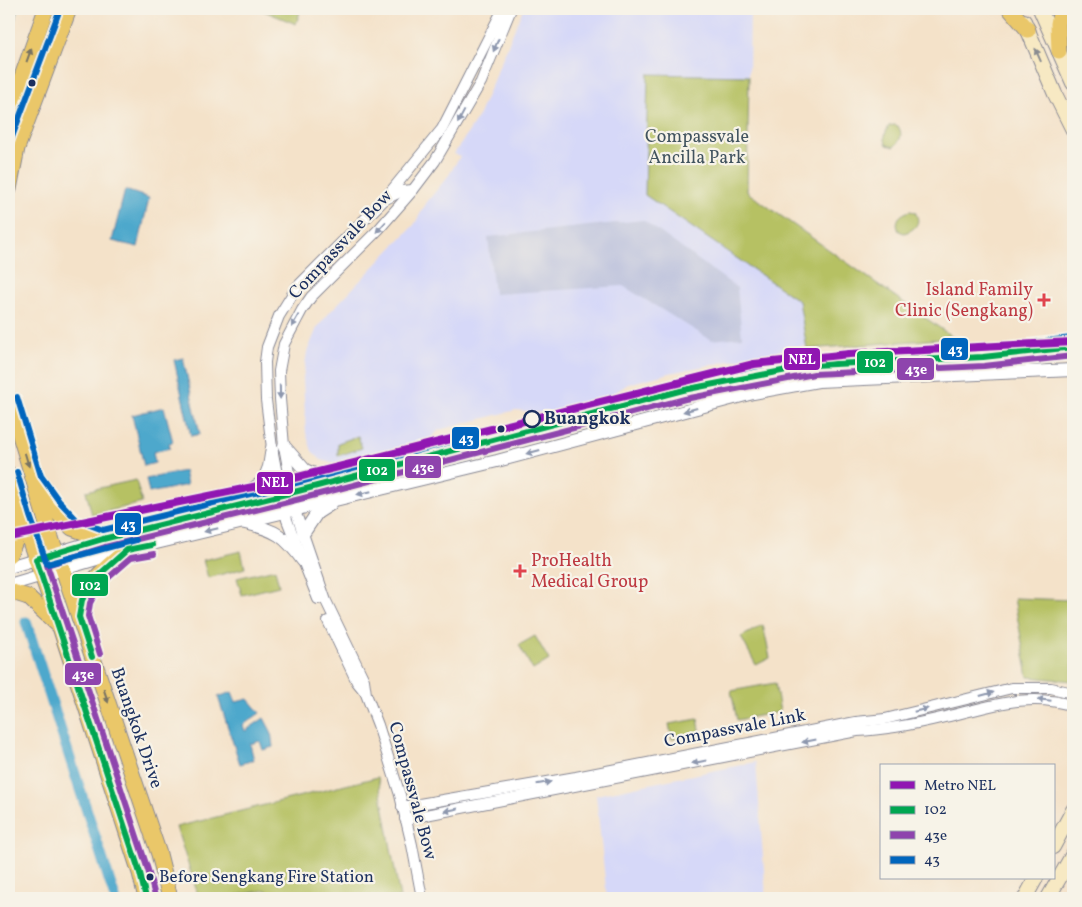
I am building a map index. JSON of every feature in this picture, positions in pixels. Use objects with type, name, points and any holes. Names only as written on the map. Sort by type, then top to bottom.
[{"type":"main road","points":[[9,113],[46,9]]},
{"type":"main road","points":[[9,189],[16,148],[69,9]]},
{"type":"main road","points":[[1010,9],[1028,30]]},
{"type":"main road","points":[[1019,9],[1055,94],[1073,130]]},
{"type":"main road","points":[[1040,9],[1073,83]]},
{"type":"main road","points":[[1059,51],[1058,24],[1061,9]]},
{"type":"main road","name":"Buangkok Drive","points":[[9,399],[33,480],[159,854],[170,898]]},
{"type":"main road","points":[[9,474],[22,519],[60,627],[140,872],[146,898]]},
{"type":"main road","points":[[33,480],[52,507],[72,528],[102,539]]},
{"type":"main road","points":[[9,556],[22,519]]},
{"type":"main road","points":[[79,617],[82,600],[92,581],[106,566],[127,550]]},
{"type":"main road","points":[[9,591],[28,597],[42,608],[60,627]]},
{"type":"main road","points":[[1054,845],[1073,810]]},
{"type":"main road","points":[[1048,898],[1073,854]]},
{"type":"main road","points":[[1025,898],[1035,880]]},
{"type":"street","name":"Compassvale Bow","points":[[366,694],[357,682],[318,599],[303,561],[266,400],[265,362],[268,347],[279,316],[297,287],[383,201],[442,129],[503,9]]},
{"type":"street","name":"Compassvale Bow","points":[[278,447],[279,371],[284,344],[290,332],[311,297],[379,229],[413,190],[435,160],[481,82],[511,9]]},
{"type":"street","points":[[410,167],[416,171],[426,169],[435,160]]},
{"type":"street","name":"Compassvale Bow","points":[[383,201],[402,191],[413,190]]},
{"type":"street","points":[[9,567],[102,539],[206,515],[679,391],[813,365],[943,360],[1073,347]]},
{"type":"street","points":[[9,585],[127,550],[497,461],[753,393],[818,381],[1073,370]]},
{"type":"street","points":[[206,515],[263,482],[278,447],[305,470],[334,482]]},
{"type":"street","points":[[303,534],[317,513],[339,498]]},
{"type":"street","name":"Compassvale Bow","points":[[290,511],[303,534],[326,601],[364,680],[366,694],[378,725],[402,807],[412,845],[422,898]]},
{"type":"street","points":[[242,522],[276,533],[289,542],[303,561]]},
{"type":"street","name":"Compassvale Link","points":[[402,807],[576,777],[856,722],[885,719],[1012,688],[1051,688],[1073,693]]},
{"type":"street","name":"Compassvale Link","points":[[405,820],[848,733],[882,730],[918,723],[1001,703],[1032,699],[1050,700],[1073,706]]},
{"type":"shaded area","points":[[523,9],[750,9],[749,76],[648,74],[645,195],[799,301],[806,346],[670,373],[628,384],[607,398],[559,411],[541,413],[516,410],[439,430],[429,440],[335,464],[321,460],[312,451],[306,433],[303,378],[307,352],[317,328],[330,312],[414,225],[427,202],[449,175],[460,156],[454,154],[477,119]]},
{"type":"shaded area","points":[[643,220],[737,288],[742,337],[711,340],[623,286],[494,294],[488,237]]},
{"type":"shaded area","points":[[756,762],[766,898],[607,898],[596,795]]},
{"type":"green space","points":[[259,9],[301,9],[296,24]]},
{"type":"green space","name":"Compassvale Ancilla Park","points":[[648,74],[749,76],[747,192],[954,338],[807,349],[799,301],[645,195]]},
{"type":"green space","points":[[889,126],[898,126],[901,134],[894,147],[887,145],[885,138]]},
{"type":"green space","points":[[910,211],[915,212],[917,216],[916,226],[904,233],[899,231],[897,224],[899,218]]},
{"type":"green space","points":[[358,436],[362,448],[338,456],[338,443]]},
{"type":"green space","points":[[136,480],[142,503],[92,515],[86,491]]},
{"type":"green space","points":[[241,551],[245,568],[208,578],[203,560]]},
{"type":"green space","points":[[275,569],[279,586],[242,595],[237,578]]},
{"type":"green space","points":[[1014,598],[1073,600],[1073,681],[1028,677]]},
{"type":"green space","points":[[763,625],[770,658],[756,665],[741,637]]},
{"type":"green space","points":[[535,636],[549,660],[533,670],[519,645]]},
{"type":"green space","points":[[775,683],[780,712],[737,720],[731,691]]},
{"type":"green space","points":[[698,719],[701,734],[672,739],[669,724]]},
{"type":"green space","points":[[378,777],[400,898],[268,898],[267,890],[219,898],[199,898],[176,827]]},
{"type":"water","points":[[125,190],[149,198],[138,247],[112,241]]},
{"type":"water","points":[[183,358],[200,434],[191,436],[174,360]]},
{"type":"water","points":[[164,407],[173,442],[169,443],[170,448],[153,452],[155,463],[144,466],[132,415]]},
{"type":"water","points":[[184,471],[187,485],[149,493],[146,479]]},
{"type":"water","points":[[232,692],[236,702],[248,699],[260,713],[243,725],[245,731],[264,718],[271,731],[273,747],[263,750],[260,741],[250,744],[254,760],[240,764],[218,697]]},
{"type":"waterway","points":[[9,22],[13,9]]},
{"type":"waterway","points":[[26,622],[115,898]]},
{"type":"metro line","name":"NEL","points":[[9,537],[282,481],[754,364],[849,354],[1073,342]]},
{"type":"transit line","name":"43","points":[[9,145],[60,9]]},
{"type":"transit line","name":"43","points":[[17,397],[41,476],[59,501],[77,520],[103,530],[296,483],[681,381],[812,356],[982,348],[1072,338]]},
{"type":"transit line","name":"102","points":[[146,898],[140,873],[36,559],[103,539],[298,491],[683,390],[813,365],[983,357],[1073,347]]},
{"type":"transit line","name":"43e","points":[[155,896],[47,565],[105,547],[300,499],[685,399],[814,374],[984,366],[1073,356]]},
{"type":"transit line","name":"43","points":[[17,472],[47,564],[136,540]]},
{"type":"transit line","name":"102","points":[[92,657],[79,617],[82,600],[92,581],[127,550],[152,545]]},
{"type":"transit line","name":"43e","points":[[100,654],[88,616],[90,603],[99,586],[131,558],[154,554]]},
{"type":"place","name":"Island Family Clinic (Sengkang)","points":[[1044,300]]},
{"type":"place","name":"Buangkok","points":[[532,419]]},
{"type":"place","name":"ProHealth Medical Group","points":[[520,571]]},
{"type":"place","name":"Before Sengkang Fire Station","points":[[150,877]]}]
